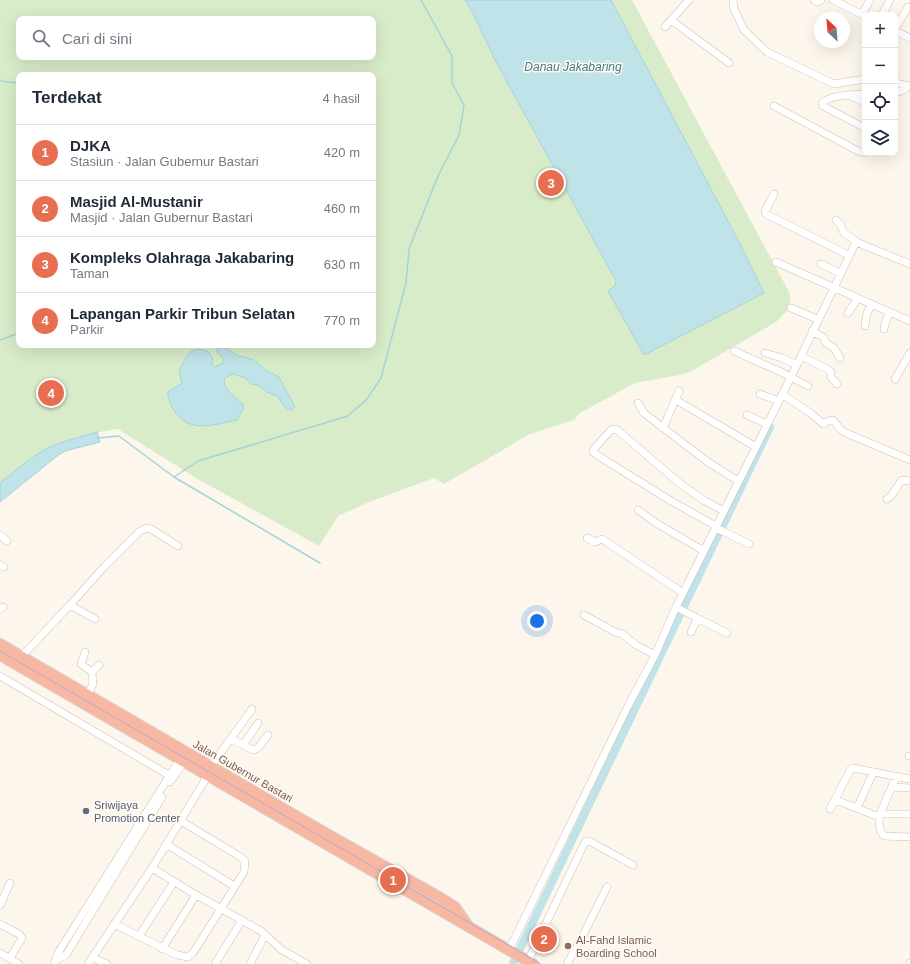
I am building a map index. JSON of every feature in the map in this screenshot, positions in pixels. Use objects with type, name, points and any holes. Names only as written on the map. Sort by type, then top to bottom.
[{"type":"highway","name":"Jalan Gubernur Bastari","points":[[0,644],[88,694],[210,771],[324,837],[455,907],[468,926],[530,962]]},
{"type":"highway","name":"Jalan Gubernur Bastari","points":[[0,655],[181,762],[210,771]]},
{"type":"street","points":[[665,27],[689,0]]},
{"type":"street","points":[[733,0],[734,9],[744,30],[767,52],[834,84],[862,79]]},
{"type":"street","points":[[814,0],[818,2],[821,0]]},
{"type":"street","points":[[833,0],[848,3],[862,14]]},
{"type":"street","points":[[865,12],[870,0]]},
{"type":"street","points":[[884,12],[890,0]]},
{"type":"street","points":[[898,25],[908,7]]},
{"type":"street","points":[[671,20],[729,63]]},
{"type":"street","points":[[898,32],[910,38]]},
{"type":"street","points":[[898,84],[909,86]]},
{"type":"street","points":[[898,94],[909,86]]},
{"type":"street","points":[[862,94],[832,98],[824,102],[822,105],[862,126]]},
{"type":"street","points":[[849,95],[862,102]]},
{"type":"street","points":[[774,106],[862,152]]},
{"type":"street","points":[[774,194],[765,211],[766,214],[843,253]]},
{"type":"street","points":[[836,220],[840,224],[844,233],[856,241]]},
{"type":"street","points":[[509,950],[628,706],[680,609],[683,593],[704,551],[713,525],[724,511],[797,365],[812,331],[811,317],[843,253],[856,242],[910,264]]},
{"type":"street","points":[[776,262],[910,321]]},
{"type":"street","points":[[821,264],[834,271]]},
{"type":"street","points":[[848,312],[858,298]]},
{"type":"street","points":[[865,326],[867,313],[872,304]]},
{"type":"street","points":[[791,308],[811,317]]},
{"type":"street","points":[[884,330],[886,320],[890,313]]},
{"type":"street","points":[[812,331],[823,338],[825,343],[834,348],[840,358]]},
{"type":"street","points":[[734,351],[808,386]]},
{"type":"street","points":[[765,353],[797,365]]},
{"type":"street","points":[[895,379],[910,353]]},
{"type":"street","points":[[801,356],[829,370],[831,377],[837,384]]},
{"type":"street","points":[[663,428],[680,391]]},
{"type":"street","points":[[760,394],[778,402]]},
{"type":"street","points":[[782,394],[824,424],[828,420],[836,422],[839,429],[844,432],[910,460]]},
{"type":"street","points":[[676,400],[756,447]]},
{"type":"street","points":[[638,403],[644,413],[663,428],[738,481]]},
{"type":"street","points":[[747,416],[768,424]]},
{"type":"street","points":[[724,511],[683,486],[616,429],[611,430],[593,450],[594,453],[606,461],[727,534],[749,544]]},
{"type":"street","points":[[887,499],[891,496],[902,480],[910,481]]},
{"type":"street","points":[[638,510],[704,551]]},
{"type":"street","points":[[22,656],[104,567],[139,532],[146,528],[151,529],[178,546]]},
{"type":"street","points":[[0,535],[7,541]]},
{"type":"street","points":[[587,538],[595,542],[602,539],[683,593]]},
{"type":"street","points":[[70,605],[95,619]]},
{"type":"street","points":[[680,609],[727,634]]},
{"type":"street","points":[[584,615],[617,633],[621,633],[636,645],[655,655]]},
{"type":"street","points":[[691,632],[697,618]]},
{"type":"street","points":[[85,652],[80,664],[92,672]]},
{"type":"street","points":[[88,694],[93,684],[92,672],[99,665]]},
{"type":"street","points":[[0,676],[173,774]]},
{"type":"street","points":[[88,964],[152,868],[210,771],[252,709]]},
{"type":"street","points":[[243,745],[258,722]]},
{"type":"street","points":[[231,739],[252,750],[255,750],[268,735]]},
{"type":"street","points":[[55,962],[58,953],[181,762]]},
{"type":"street","points":[[830,809],[851,769],[853,768],[910,779]]},
{"type":"street","points":[[857,808],[873,773]]},
{"type":"street","points":[[896,777],[880,816],[881,833],[884,836],[910,836]]},
{"type":"street","points":[[892,787],[910,788]]},
{"type":"street","points":[[836,800],[880,816],[910,814]]},
{"type":"street","points":[[114,924],[162,949],[182,957],[187,961],[193,953],[244,872],[245,861],[181,821]]},
{"type":"street","points":[[530,962],[585,842],[589,841],[633,865]]},
{"type":"street","points":[[166,844],[234,886]]},
{"type":"street","points":[[152,868],[196,895],[242,920],[265,935],[273,944],[307,964]]},
{"type":"street","points":[[139,936],[174,882]]},
{"type":"street","points":[[0,905],[10,883]]},
{"type":"street","points":[[567,964],[607,887]]},
{"type":"street","points":[[162,949],[196,895]]},
{"type":"street","points":[[215,964],[242,920]]},
{"type":"street","points":[[0,924],[19,934],[22,938],[10,958]]},
{"type":"street","points":[[250,964],[265,935]]},
{"type":"street","points":[[0,953],[20,964]]},
{"type":"street","points":[[93,958],[107,964]]},
{"type":"green space","points":[[0,0],[632,0],[790,295],[790,304],[788,308],[776,322],[690,372],[635,383],[580,413],[574,420],[530,434],[444,484],[434,478],[369,502],[338,516],[319,546],[196,478],[118,429],[79,437],[51,446],[31,458],[0,483]]},
{"type":"water","name":"Danau Jakabaring","points":[[465,0],[611,0],[739,242],[764,293],[644,355],[608,291],[615,286],[616,281],[495,60],[475,17]]},
{"type":"water","points":[[218,348],[225,348],[237,355],[254,360],[267,371],[279,377],[295,407],[292,410],[287,408],[283,405],[278,396],[266,392],[260,386],[251,384],[245,378],[233,374],[225,378],[224,382],[227,390],[243,404],[243,409],[237,420],[201,426],[185,422],[178,416],[172,407],[168,392],[182,383],[179,371],[190,353],[197,349],[209,352],[213,360],[212,364],[214,367],[222,364],[224,361],[220,354],[216,352]]},
{"type":"water","points":[[97,432],[100,442],[65,451],[0,502],[0,483],[31,458],[55,445]]},
{"type":"waterway","points":[[174,477],[198,461],[348,416],[367,399],[381,378],[406,283],[409,249],[438,176],[459,135],[464,105],[452,83],[452,56],[421,0]]},
{"type":"waterway","points":[[0,81],[16,83]]},
{"type":"waterway","points":[[0,340],[16,334]]},
{"type":"waterway","points":[[519,951],[770,427]]},
{"type":"waterway","points":[[97,438],[119,436],[174,477],[320,563]]},
{"type":"waterway","points":[[513,964],[515,959]]},
{"type":"tram line","points":[[0,651],[541,964]]},
{"type":"place","name":"Kompleks Olahraga Jakabaring","points":[[551,183]]},
{"type":"place","name":"Lapangan Parkir Tribun Selatan","points":[[51,393]]},
{"type":"place","name":"Sriwijaya Promotion Center","points":[[86,811]]},
{"type":"place","name":"DJKA","points":[[393,880]]},
{"type":"place","name":"Masjid Al-Mustanir","points":[[544,939]]},
{"type":"place","name":"Al-Fahd Islamic Boarding School","points":[[568,946]]}]
